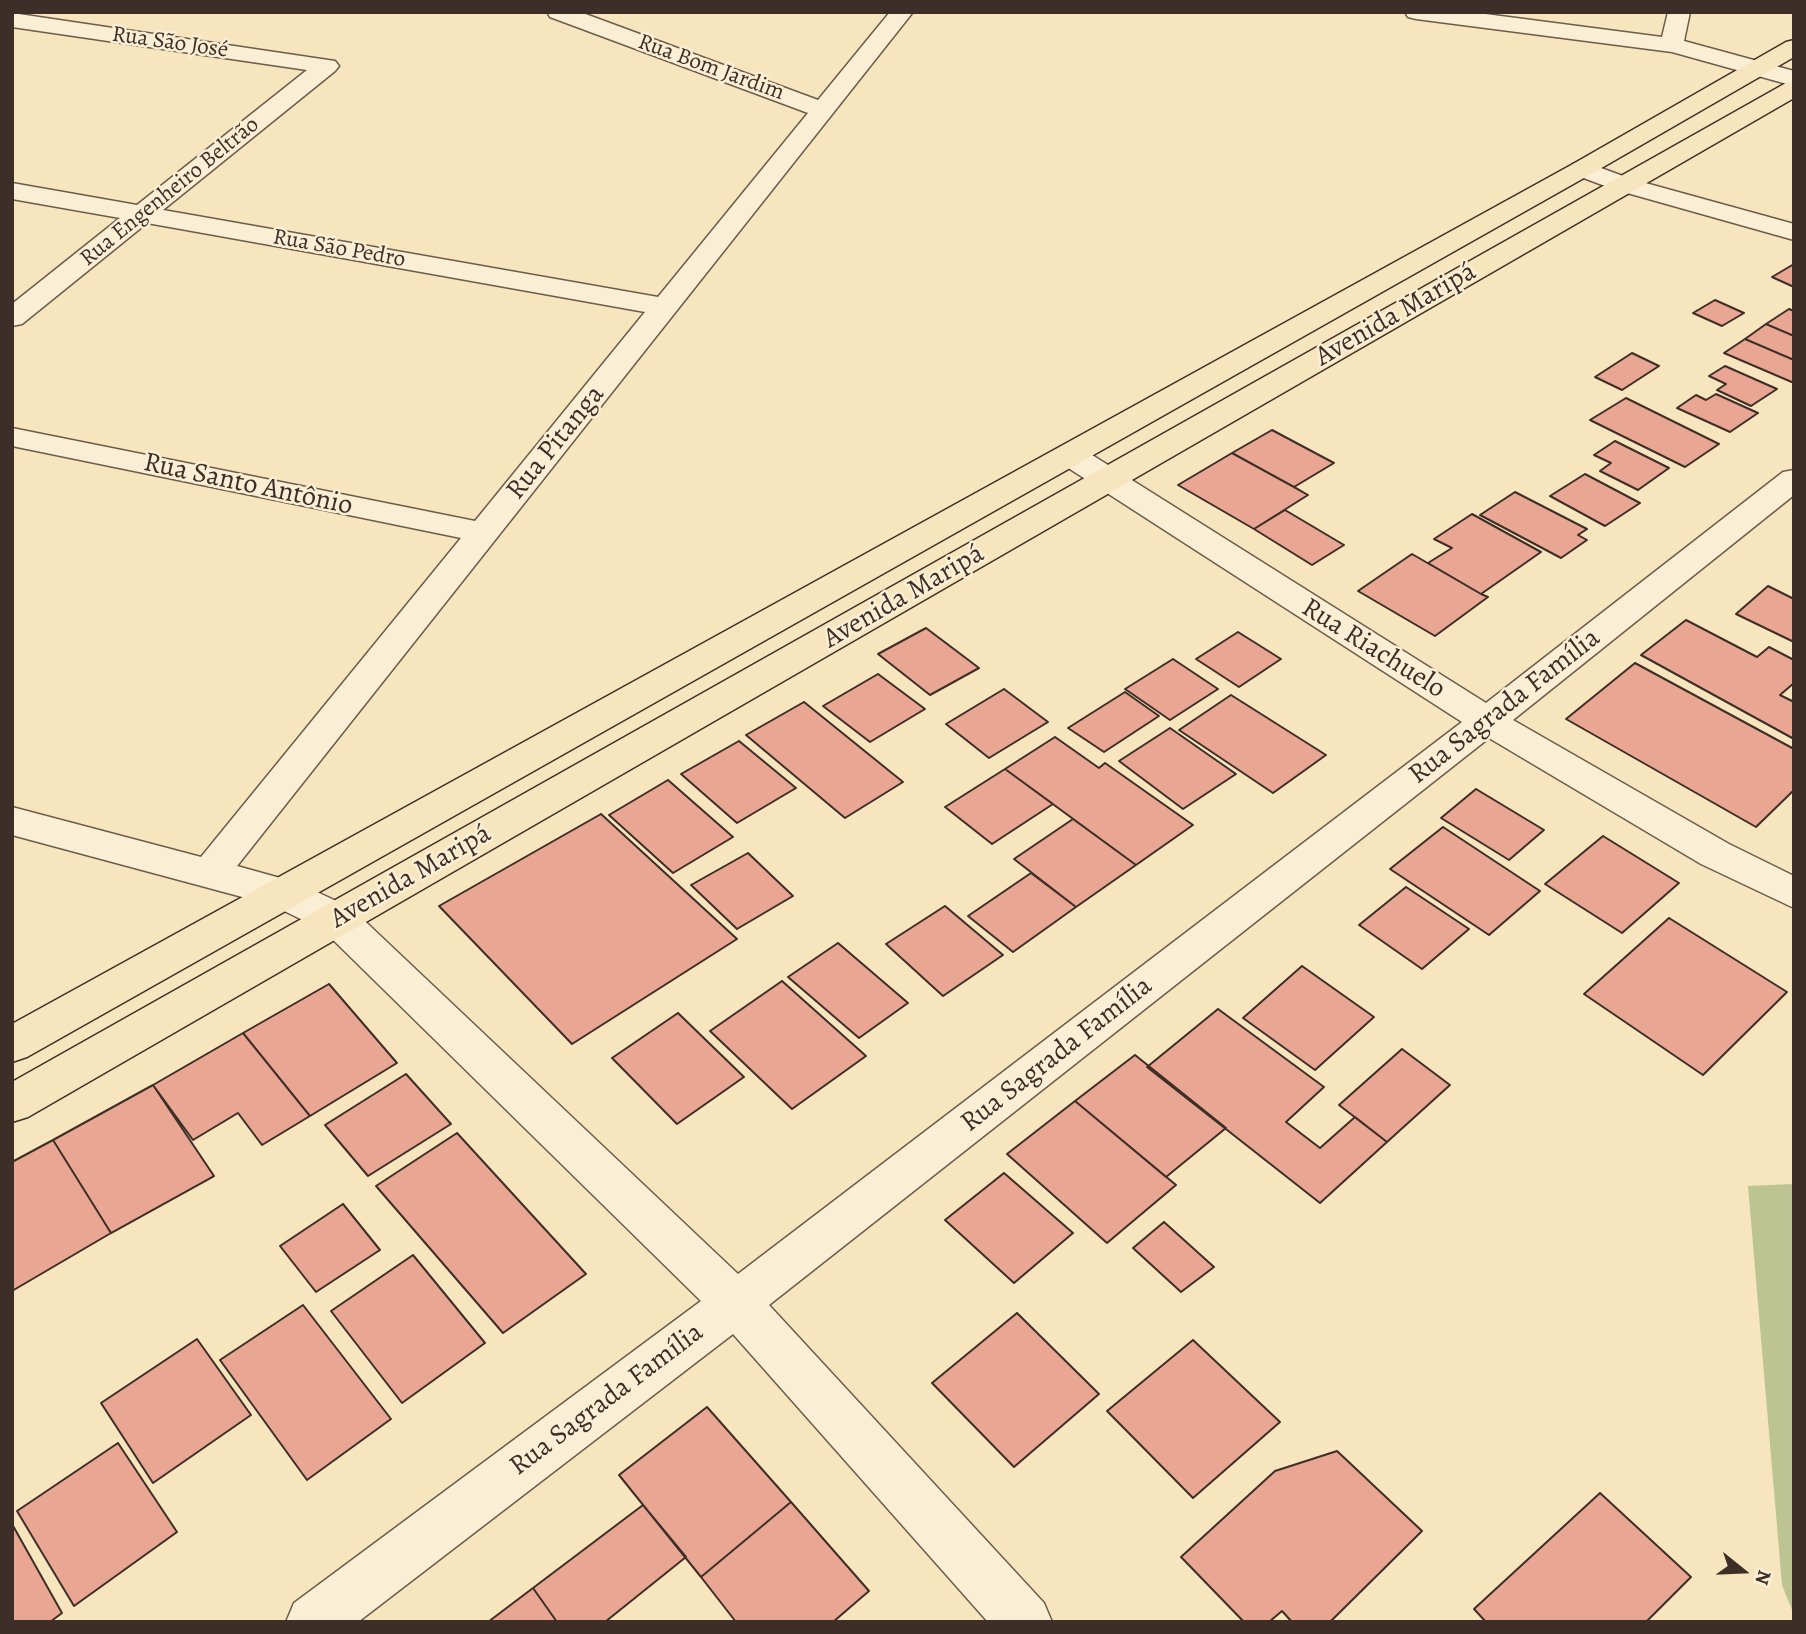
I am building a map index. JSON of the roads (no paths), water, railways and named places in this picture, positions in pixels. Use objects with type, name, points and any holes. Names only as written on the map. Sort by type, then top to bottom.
[{"type":"main road","name":"Avenida Maripá","points":[[12,1045],[1070,456],[1794,47]]},
{"type":"main road","name":"Avenida Maripá","points":[[12,1104],[1794,88]]},
{"type":"street","name":"Rua Bom Jardim","points":[[558,12],[823,110]]},
{"type":"street","name":"Rua Pitanga","points":[[210,873],[902,12]]},
{"type":"street","points":[[1416,12],[1672,45],[1794,79]]},
{"type":"street","points":[[1672,45],[1678,12]]},
{"type":"street","name":"Rua São José","points":[[12,20],[327,66]]},
{"type":"street","name":"Rua Engenheiro Beltrão","points":[[12,318],[327,66]]},
{"type":"street","points":[[1582,169],[1622,184],[1794,232]]},
{"type":"street","name":"Rua São Pedro","points":[[12,191],[665,307]]},
{"type":"street","name":"Rua Santo Antônio","points":[[12,437],[484,533]]},
{"type":"street","name":"Rua Riachuelo","points":[[1070,456],[1488,721],[1715,854],[1794,893]]},
{"type":"street","name":"Rua Sagrada Família","points":[[313,1622],[736,1303],[1488,721],[1794,479]]},
{"type":"street","points":[[12,821],[284,893],[337,919],[736,1303],[1025,1622]]}]
